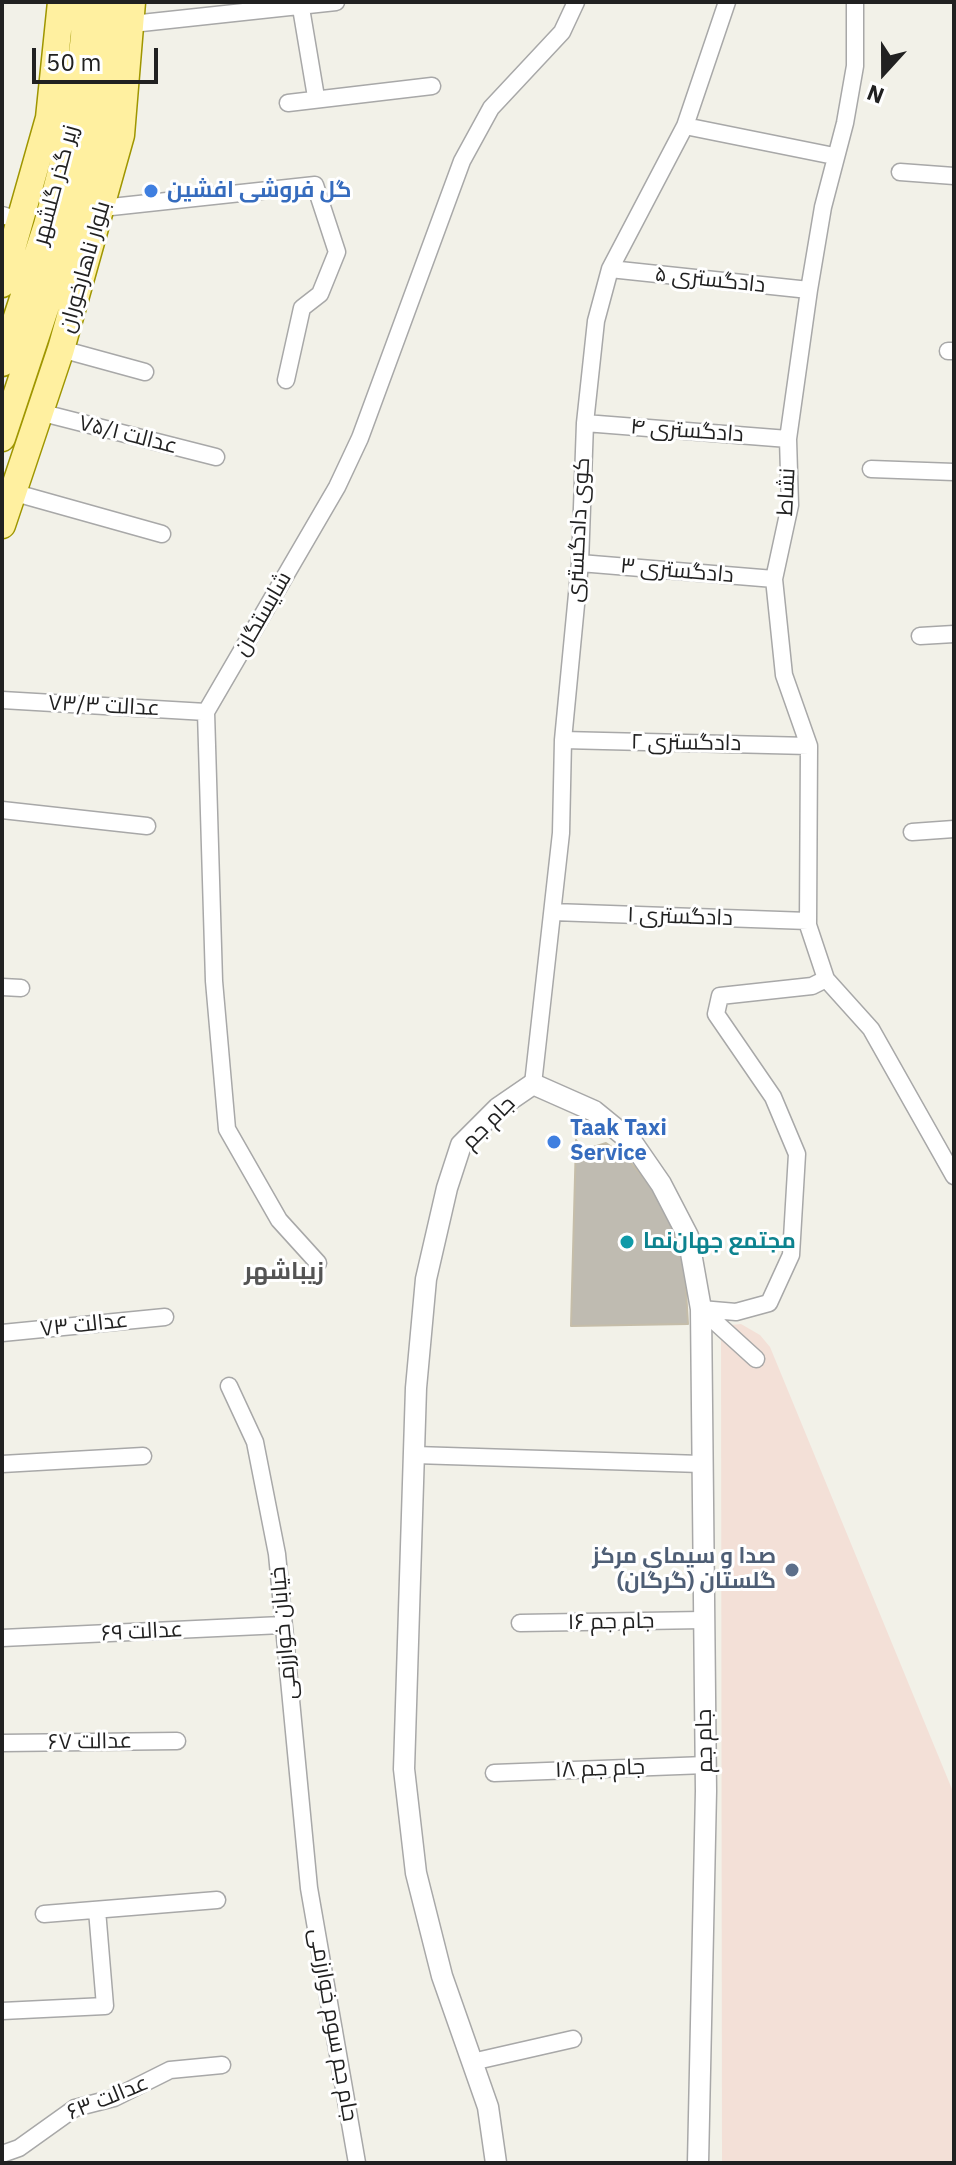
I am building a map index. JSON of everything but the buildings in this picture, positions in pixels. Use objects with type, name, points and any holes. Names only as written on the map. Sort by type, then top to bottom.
[{"type":"main road","points":[[2,284],[12,218],[49,118],[61,2]]},
{"type":"main road","name":"زیر گذر گلشهر","points":[[2,363],[47,225],[74,122],[85,2]]},
{"type":"main road","name":"زیر گذر گلشهر","points":[[2,438],[71,231],[97,128],[111,2]]},
{"type":"main road","name":"بلوار ناهارخوران","points":[[2,525],[61,349],[121,135],[132,13]]},
{"type":"street","points":[[132,13],[301,8],[336,2]]},
{"type":"street","name":"شایستگان","points":[[206,712],[337,487],[360,438],[462,161],[491,108],[562,32],[576,2]]},
{"type":"street","name":"کوی دادگستری","points":[[533,1084],[561,833],[563,740],[580,563],[585,423],[596,321],[610,269],[685,126],[727,2]]},
{"type":"street","name":"نشاط","points":[[826,979],[808,921],[809,746],[784,675],[774,579],[790,505],[788,439],[809,290],[834,156],[845,123],[855,66],[855,2]]},
{"type":"street","points":[[301,8],[316,97]]},
{"type":"street","points":[[288,103],[316,97],[432,86]]},
{"type":"street","points":[[685,126],[834,156]]},
{"type":"street","points":[[900,172],[954,176]]},
{"type":"street","points":[[102,208],[315,185],[337,252],[320,294],[302,308],[286,380]]},
{"type":"street","name":"دادگستری ۵","points":[[610,269],[809,290]]},
{"type":"street","points":[[61,349],[145,372]]},
{"type":"street","name":"۷۵/۱ عدالت","points":[[39,412],[216,457]]},
{"type":"street","name":"دادگستری ۴","points":[[585,423],[788,439]]},
{"type":"street","points":[[871,469],[954,472]]},
{"type":"street","points":[[12,492],[162,534]]},
{"type":"street","name":"دادگستری ۳","points":[[580,563],[774,579]]},
{"type":"street","points":[[920,636],[954,634]]},
{"type":"street","name":"۷۳/۳ عدالت","points":[[2,700],[206,712]]},
{"type":"street","points":[[206,712],[214,981],[227,1129],[279,1220],[318,1263]]},
{"type":"street","name":"دادگستری ۲","points":[[563,740],[809,746]]},
{"type":"street","points":[[2,810],[147,826]]},
{"type":"street","points":[[912,832],[954,829]]},
{"type":"street","name":"دادگستری ۱","points":[[553,912],[808,921]]},
{"type":"street","points":[[701,1309],[736,1312],[769,1303],[791,1255],[797,1154],[773,1097],[716,1014],[720,996],[812,986],[826,979],[871,1029],[954,1176]]},
{"type":"street","points":[[2,987],[21,988]]},
{"type":"street","name":"جام جم","points":[[496,2163],[488,2107],[442,1976],[416,1873],[404,1769],[416,1388],[426,1279],[447,1188],[461,1145],[498,1108],[533,1084],[594,1111],[632,1142],[661,1184],[688,1236],[701,1309],[706,1765],[698,2163]]},
{"type":"street","points":[[701,1309],[756,1359]]},
{"type":"street","name":"عدالت ۷۳","points":[[2,1333],[165,1317]]},
{"type":"street","name":"خیابان خوارزمی","points":[[229,1386],[255,1442],[277,1554],[309,1888]]},
{"type":"street","points":[[415,1455],[701,1464]]},
{"type":"street","points":[[2,1464],[143,1456]]},
{"type":"street","name":"۱۶ جام جم","points":[[520,1623],[703,1620]]},
{"type":"street","name":"عدالت ۶۹","points":[[2,1638],[282,1625]]},
{"type":"street","name":"عدالت ۶۷","points":[[2,1743],[177,1741]]},
{"type":"street","name":"۱۸ جام جم","points":[[494,1773],[706,1765]]},
{"type":"street","name":"جام جم سوم خوارزمی","points":[[309,1888],[357,2163]]},
{"type":"street","points":[[44,1914],[217,1900]]},
{"type":"street","points":[[2,2011],[105,2006],[97,1910]]},
{"type":"street","points":[[472,2062],[573,2039]]},
{"type":"street","name":"عدالت ۶۳","points":[[2,2154],[19,2148],[75,2108],[114,2098],[170,2070],[222,2065]]},
{"type":"shaded area","name":"صدا و سیمای مرکز گلستان (گرگان)","points":[[741,1324],[760,1335],[770,1347],[954,1794],[954,2163],[722,2163],[721,1326]]},
{"type":"place","name":"گل فروشی افشین","points":[[151,191]]},
{"type":"place","name":"Taak Taxi Service","points":[[554,1142]]},
{"type":"place","name":"مجتمع جهان‌نما","points":[[627,1242]]},
{"type":"place","name":"صدا و سیمای مرکز گلستان (گرگان)","points":[[792,1570]]},
{"type":"district","name":"زیباشهر","points":[[284,1272]]}]
